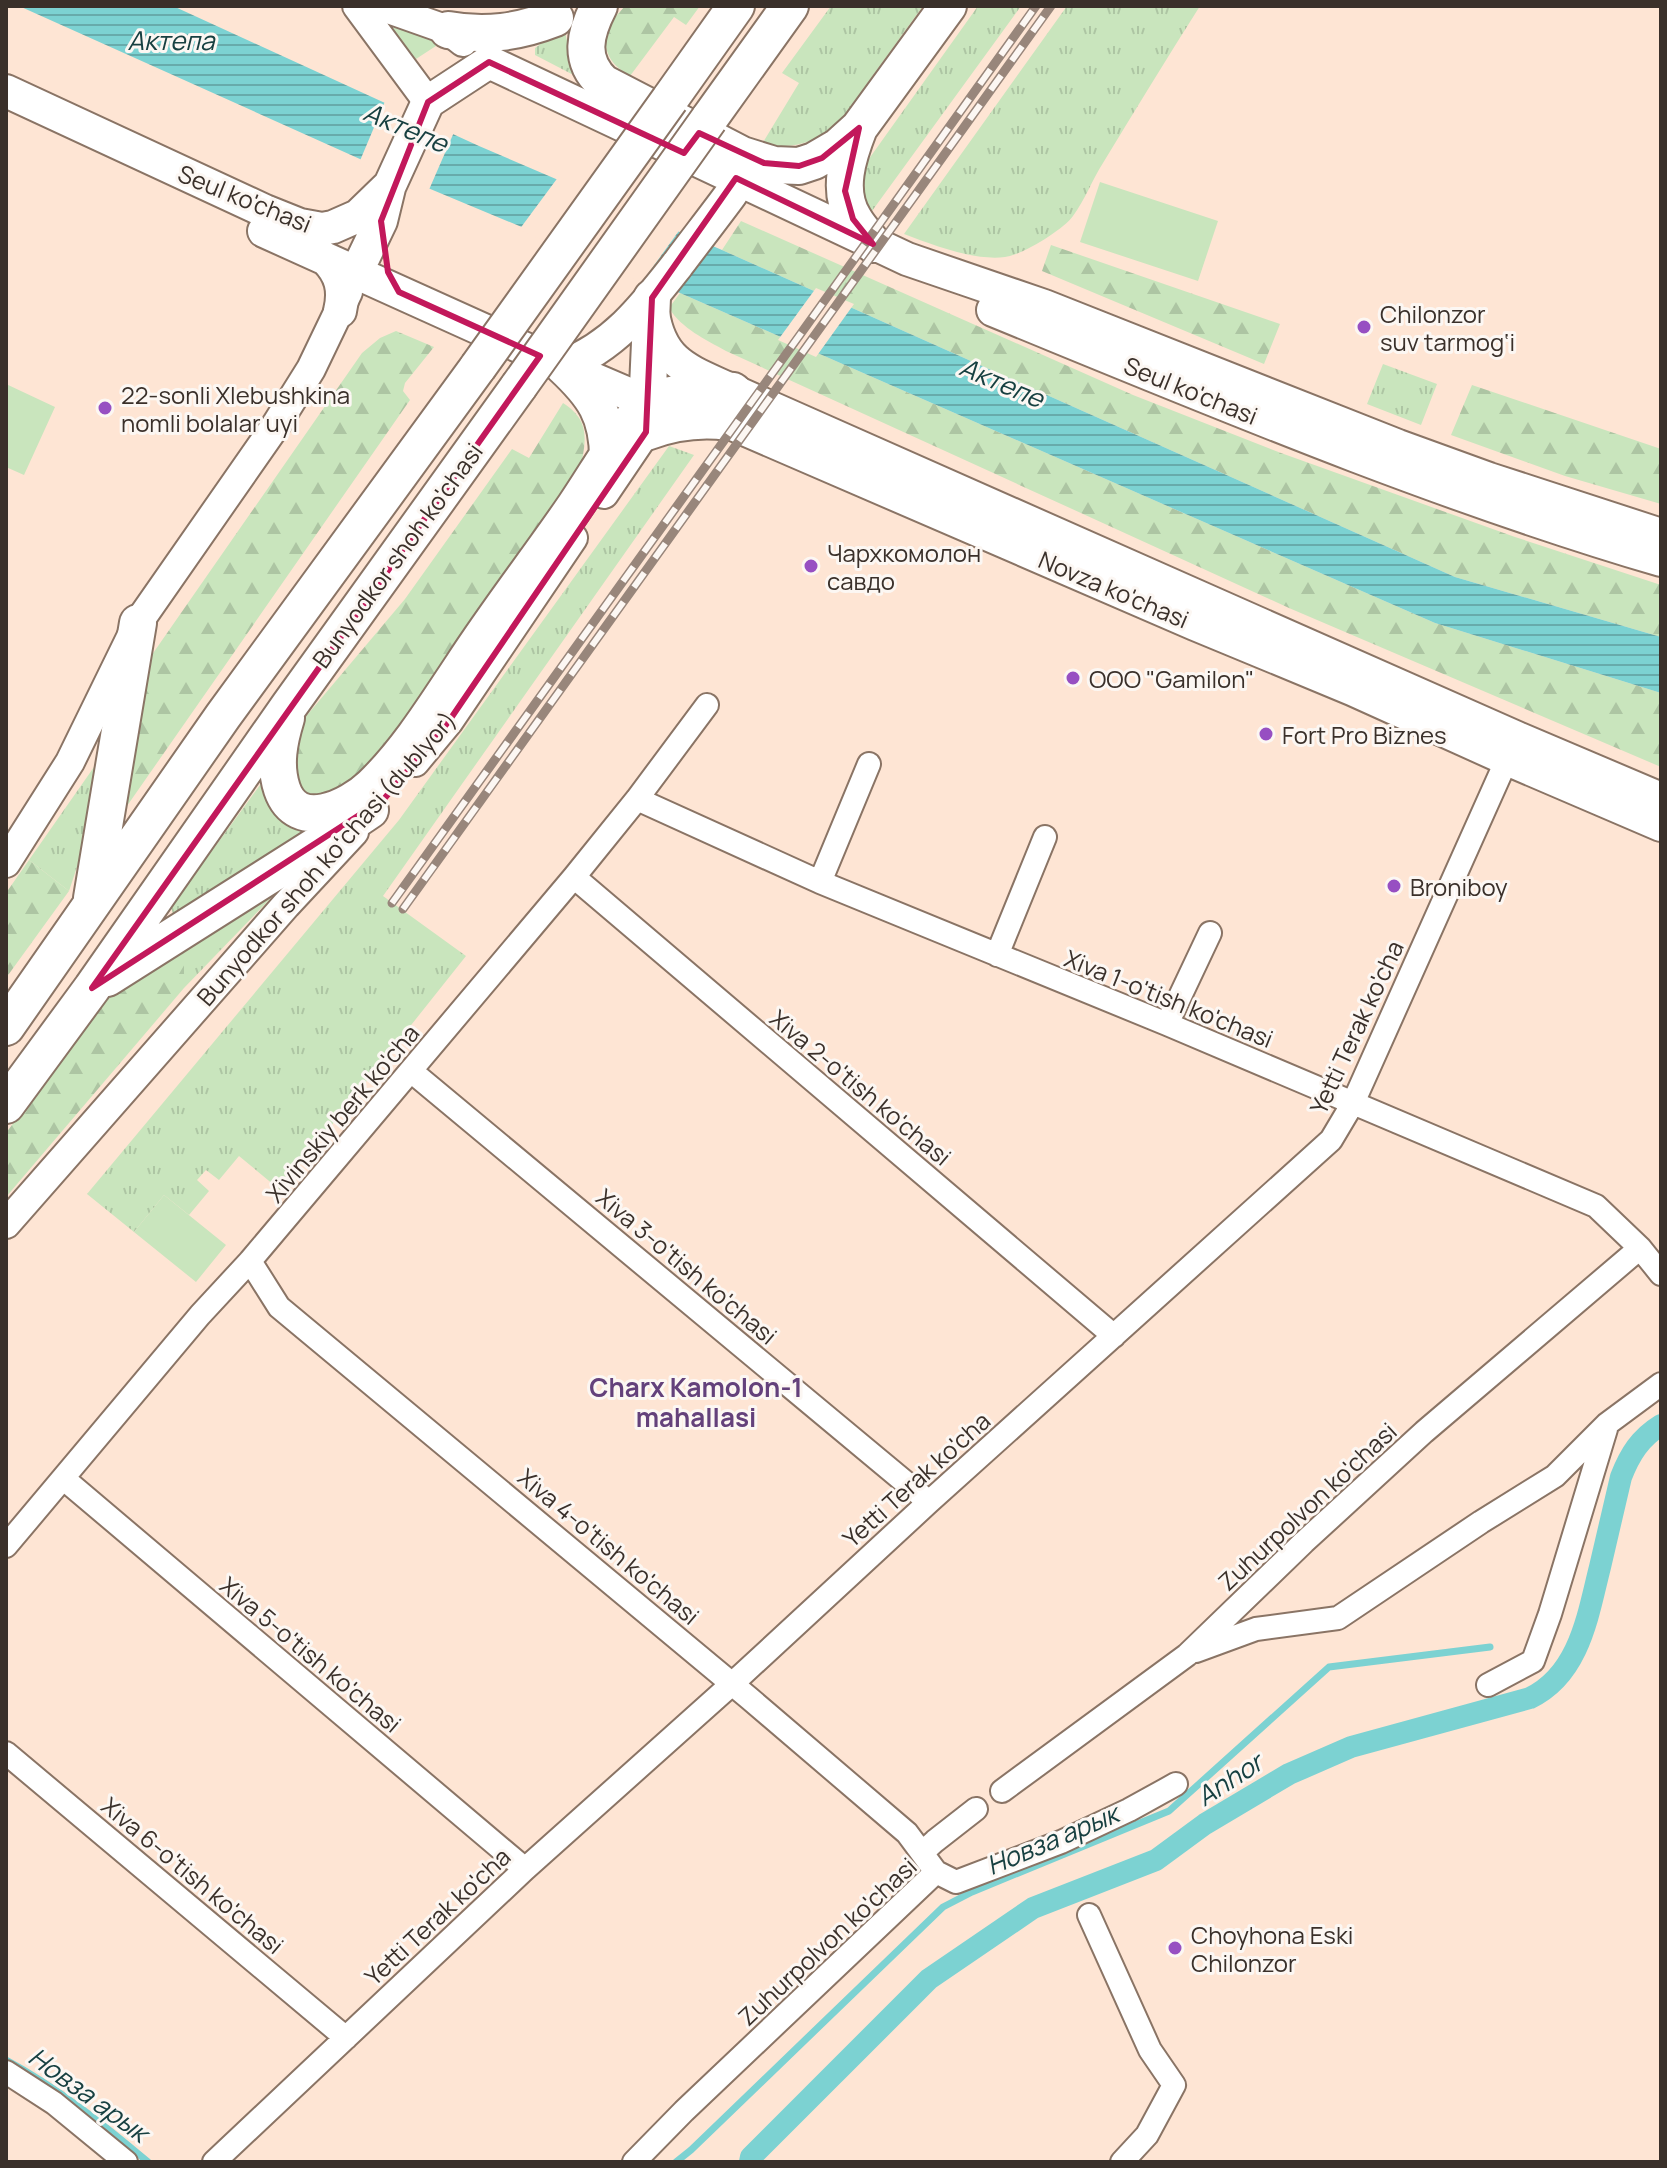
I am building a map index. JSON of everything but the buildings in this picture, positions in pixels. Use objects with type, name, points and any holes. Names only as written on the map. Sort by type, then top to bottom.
[{"type":"main road","points":[[599,6],[586,42],[587,60],[603,83],[742,155],[774,165],[807,164],[830,152],[859,128],[948,6]]},
{"type":"main road","name":"Bunyodkor shoh ko'chasi","points":[[6,1027],[223,716],[736,6]]},
{"type":"main road","name":"Bunyodkor shoh ko'chasi","points":[[6,1105],[790,6]]},
{"type":"main road","points":[[428,102],[565,12]]},
{"type":"main road","points":[[448,30],[473,34],[530,28],[565,12]]},
{"type":"main road","name":"Seul ko'chasi","points":[[489,62],[887,267],[1387,469],[1477,502],[1661,560]]},
{"type":"main road","name":"Seul ko'chasi","points":[[6,91],[251,205],[311,228],[333,227],[358,216],[390,185],[428,102]]},
{"type":"main road","name":"Seul ko'chasi","points":[[6,114],[563,366]]},
{"type":"main road","points":[[859,128],[848,160],[845,191],[853,219],[873,244]]},
{"type":"main road","points":[[563,366],[587,356],[611,340],[652,298],[712,220],[731,184]]},
{"type":"main road","name":"Seul ko'chasi","points":[[731,184],[907,259],[1044,306],[1419,453],[1661,535]]},
{"type":"main road","points":[[356,273],[381,221],[390,185]]},
{"type":"main road","points":[[381,221],[383,260],[399,292]]},
{"type":"main road","points":[[326,259],[341,280],[340,311]]},
{"type":"main road","points":[[647,417],[652,298]]},
{"type":"main road","name":"Novza ko'chasi","points":[[652,298],[659,338],[667,352],[730,407],[1512,748],[1661,825]]},
{"type":"main road","points":[[563,366],[647,417]]},
{"type":"main road","points":[[563,366],[587,392],[602,416],[607,432],[608,458]]},
{"type":"main road","points":[[289,706],[280,738],[278,764],[283,793],[291,806],[304,812],[327,812],[363,794],[416,733],[608,458],[647,417],[687,391],[709,390],[730,407]]},
{"type":"main road","points":[[90,908],[138,623]]},
{"type":"main road","name":"Novza ko'chasi","points":[[1512,748],[1661,799]]},
{"type":"main road","points":[[92,988],[333,835],[384,799]]},
{"type":"street","points":[[357,6],[428,102]]},
{"type":"street","points":[[380,6],[448,30],[489,62]]},
{"type":"street","points":[[6,863],[70,762],[138,623],[276,425],[311,369],[356,273]]},
{"type":"street","name":"Bunyodkor shoh koʻchasi (dublyor)","points":[[6,1224],[286,905],[384,799],[449,721],[647,417]]},
{"type":"street","name":"Xivinskiy berk ko'cha","points":[[6,1546],[574,877],[707,705]]},
{"type":"street","name":"Yetti Terak ko'cha","points":[[214,2162],[525,1869],[1331,1140],[1353,1103],[1512,748]]},
{"type":"street","points":[[820,882],[869,764]]},
{"type":"street","name":"Xiva 1-o'tish ko'chasi","points":[[637,799],[820,882],[1167,1024],[1596,1206],[1640,1248],[1661,1274]]},
{"type":"street","points":[[997,955],[1045,837]]},
{"type":"street","name":"Xiva 2-o'tish ko'chasi","points":[[574,877],[1114,1336]]},
{"type":"street","points":[[1167,1024],[1210,933]]},
{"type":"street","name":"Xiva 3-o'tish ko'chasi","points":[[411,1071],[929,1502]]},
{"type":"street","name":"Zuhurpolvon ko'chasi","points":[[1002,1791],[1187,1655],[1413,1442],[1640,1248]]},
{"type":"street","name":"Xiva 4-o'tish ko'chasi","points":[[250,1261],[279,1307],[733,1683],[907,1833],[936,1872]]},
{"type":"street","points":[[1187,1655],[1256,1629],[1338,1618],[1555,1476],[1607,1424],[1661,1384]]},
{"type":"street","points":[[1488,1685],[1533,1661],[1607,1424]]},
{"type":"street","name":"Xiva 5-o'tish ko'chasi","points":[[64,1479],[525,1869]]},
{"type":"street","name":"Xiva 6-o'tish ko'chasi","points":[[6,1753],[346,2038]]},
{"type":"street","name":"Zuhurpolvon ko'chasi","points":[[634,2162],[936,1872],[956,1882],[1063,1846],[1176,1784]]},
{"type":"street","points":[[923,1852],[976,1809]]},
{"type":"street","points":[[1089,1915],[1150,2050],[1174,2085],[1147,2135],[1122,2162]]},
{"type":"street","points":[[6,2072],[54,2103],[126,2162]]},
{"type":"highlighted area","points":[[489,62],[684,153],[699,133],[764,163],[799,166],[822,158],[859,128],[845,191],[853,219],[873,244],[736,178],[652,298],[646,432],[449,721],[384,799],[92,988],[540,356],[399,292],[388,272],[381,221],[428,102]]},
{"type":"green space","points":[[625,6],[700,6],[686,25],[674,17],[630,76],[612,62],[606,43],[606,27]]},
{"type":"green space","points":[[831,6],[923,6],[840,121],[822,135],[804,143],[784,146],[762,144],[799,83],[782,73]]},
{"type":"green space","points":[[978,6],[1021,6],[872,211],[862,201],[861,170]]},
{"type":"green space","points":[[1067,6],[1200,6],[1077,210],[1061,228],[1021,252],[993,258],[954,251],[904,234]]},
{"type":"green space","points":[[389,26],[442,42],[416,59],[387,29]]},
{"type":"green space","points":[[565,26],[570,48],[587,82],[535,55],[535,48]]},
{"type":"green space","points":[[1100,182],[1218,221],[1198,281],[1080,242]]},
{"type":"green space","points":[[741,221],[1133,395],[1281,453],[1515,537],[1661,585],[1661,637],[1455,577],[722,250]]},
{"type":"green space","points":[[1051,245],[1280,324],[1264,364],[1042,271]]},
{"type":"green space","points":[[680,293],[1435,623],[1661,693],[1661,767],[1289,608],[726,351],[694,333],[674,315],[669,308]]},
{"type":"green space","points":[[396,331],[434,347],[405,383],[403,391],[410,400],[120,816],[149,659],[362,353],[380,338]]},
{"type":"green space","points":[[1383,364],[1437,384],[1421,425],[1367,404]]},
{"type":"green space","points":[[6,384],[55,407],[24,475],[6,467]]},
{"type":"green space","points":[[1472,385],[1661,449],[1661,504],[1565,476],[1451,435]]},
{"type":"green space","points":[[563,403],[573,410],[583,426],[584,444],[579,475],[374,771],[344,797],[306,795],[293,779],[297,727],[405,599],[512,449],[529,458]]},
{"type":"green space","points":[[669,446],[694,455],[383,896],[466,956],[280,1190],[239,1156],[219,1180],[206,1170],[197,1180],[209,1191],[189,1215],[164,1195],[134,1232],[87,1194],[399,820]]},
{"type":"green space","points":[[101,757],[89,831],[69,891],[29,860]]},
{"type":"green space","points":[[263,781],[315,829],[174,918],[171,907]]},
{"type":"green space","points":[[29,860],[69,891],[6,978],[6,893]]},
{"type":"green space","points":[[301,867],[184,988],[184,964],[115,986]]},
{"type":"green space","points":[[180,954],[184,964],[184,988],[6,1197],[6,1133],[115,986]]},
{"type":"green space","points":[[164,1195],[226,1245],[196,1282],[134,1232]]},
{"type":"water","name":"Актепа","points":[[19,6],[173,6],[479,146],[722,250],[1455,577],[1661,637],[1661,693],[1435,623],[680,293],[380,168]]},
{"type":"pier","points":[[386,99],[455,130],[428,192],[359,163]]},
{"type":"pier","points":[[559,176],[681,228],[642,282],[519,230]]},
{"type":"pier","points":[[816,288],[854,304],[816,357],[778,340]]},
{"type":"waterway","name":"Anhor","points":[[750,2162],[751,2157],[929,1979],[1033,1908],[1156,1860],[1205,1824],[1289,1774],[1351,1747],[1530,1698],[1547,1687],[1571,1658],[1586,1623],[1624,1469],[1641,1441],[1661,1425]]},
{"type":"waterway","name":"Новза арык","points":[[676,2162],[943,1907],[972,1892],[1169,1811],[1329,1667],[1490,1647]]},
{"type":"waterway","name":"Новза арык","points":[[6,2060],[80,2107],[148,2162]]},
{"type":"railway","points":[[392,903],[1036,6]]},
{"type":"railway","points":[[403,909],[1051,6]]},
{"type":"place","name":"Chilonzor suv tarmog‘i","points":[[1364,327]]},
{"type":"place","name":"22-sonli Xlebushkina nomli bolalar uyi","points":[[105,408]]},
{"type":"place","name":"Чархкомолон савдо","points":[[811,566]]},
{"type":"place","name":"ООО \"Gamilon\"","points":[[1073,678]]},
{"type":"place","name":"Fort Pro Biznes","points":[[1266,734]]},
{"type":"place","name":"Broniboy","points":[[1394,886]]},
{"type":"place","name":"Choyhona Eski Chilonzor","points":[[1175,1948]]},
{"type":"district","name":"Charx Kamolon-1 mahallasi","points":[[696,1402]]},
{"type":"water label","name":"Актепе","points":[[406,127]]},
{"type":"water label","name":"Актепе","points":[[1002,382]]}]
